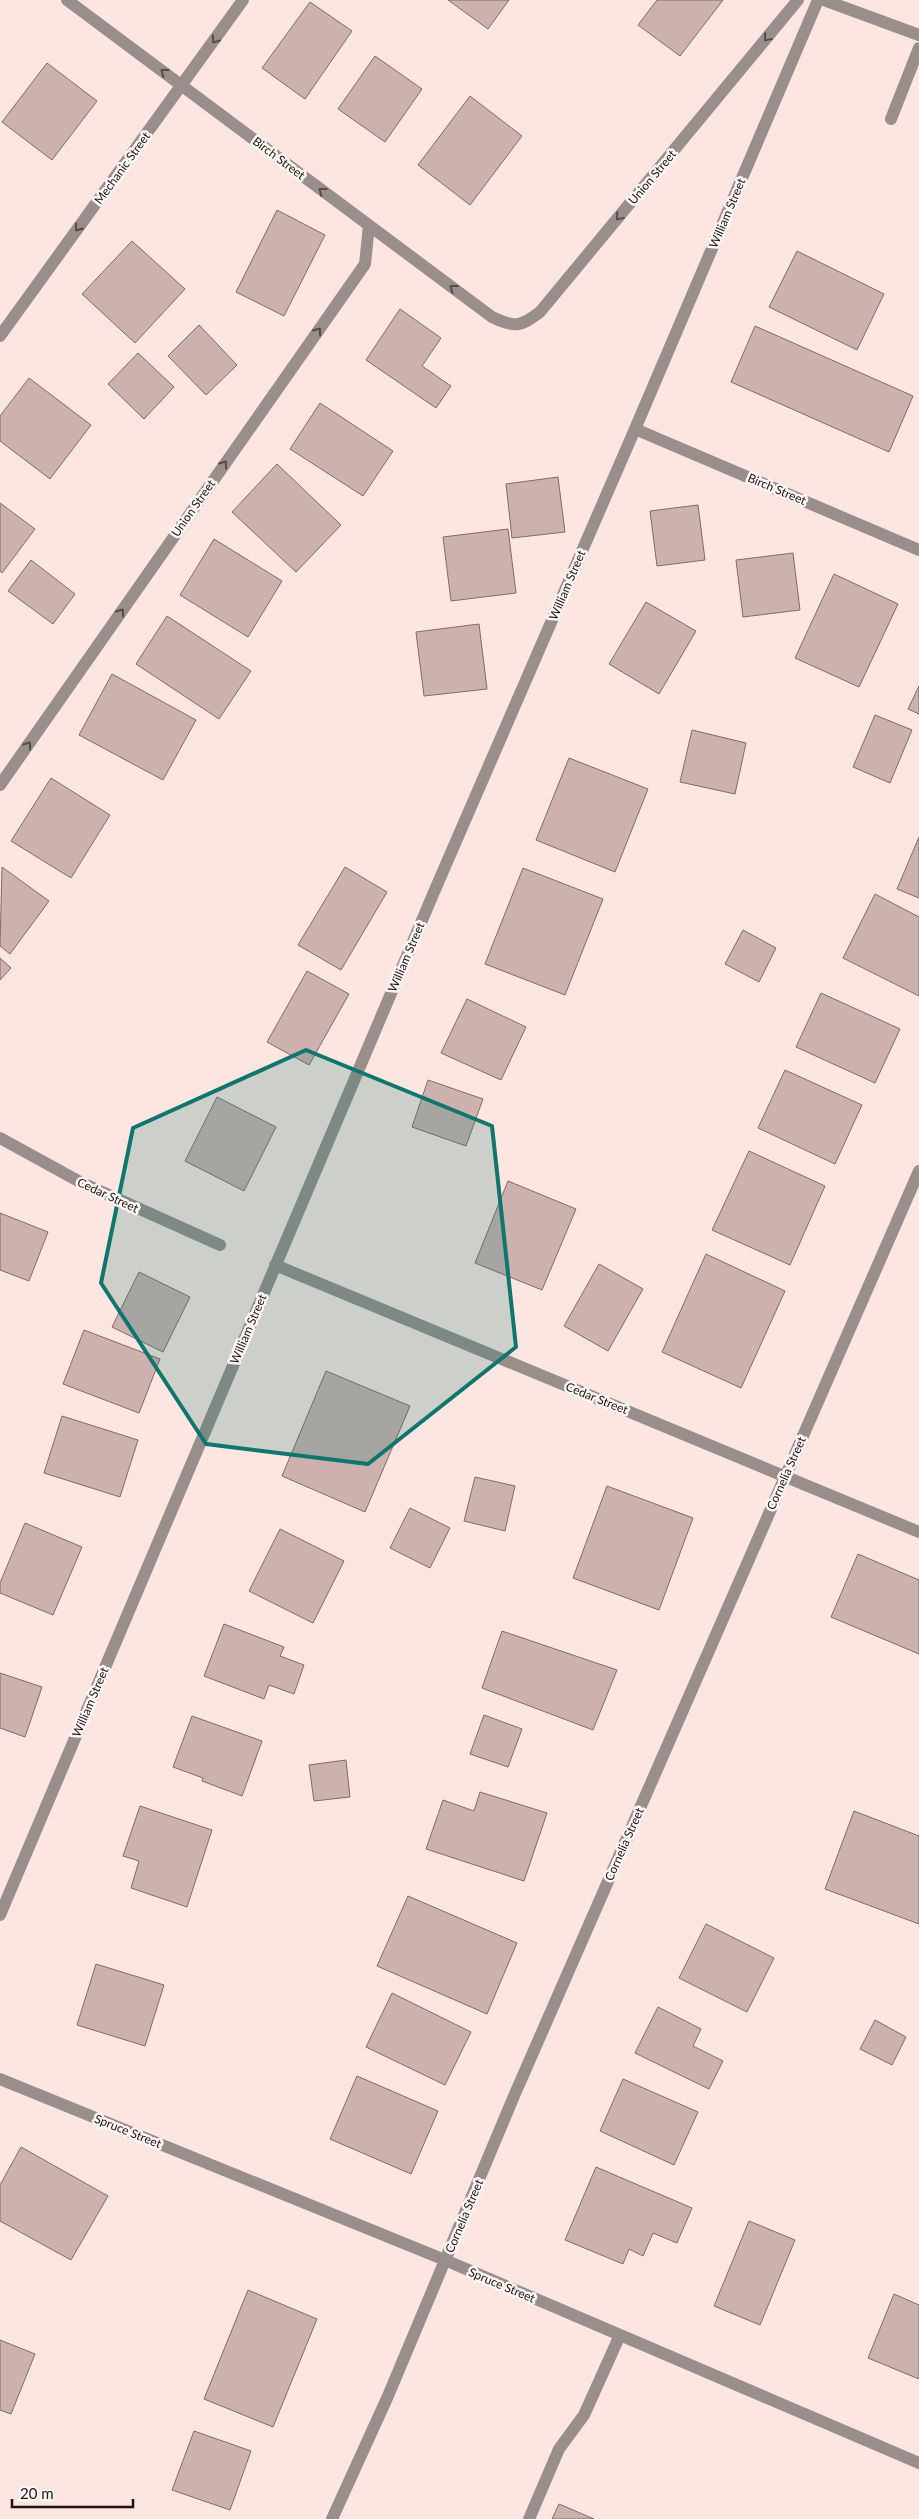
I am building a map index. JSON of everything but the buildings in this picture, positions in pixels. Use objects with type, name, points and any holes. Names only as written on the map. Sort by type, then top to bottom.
[{"type":"street","name":"Birch Street","points":[[67,0],[492,317]]},
{"type":"street","name":"Mechanic Street","points":[[0,336],[243,0]]},
{"type":"street","name":"Union Street","points":[[492,317],[509,326],[525,324],[540,312],[798,0]]},
{"type":"street","name":"William Street","points":[[0,1915],[441,876],[818,0]]},
{"type":"street","points":[[824,0],[919,35]]},
{"type":"street","points":[[891,119],[919,48]]},
{"type":"street","name":"Union Street","points":[[0,785],[365,264],[369,225]]},
{"type":"street","name":"Birch Street","points":[[635,429],[919,550]]},
{"type":"street","name":"Cedar Street","points":[[0,1138],[82,1183],[220,1245]]},
{"type":"street","name":"Cornelia Street","points":[[332,2519],[388,2396],[514,2096],[919,1171]]},
{"type":"street","name":"Cedar Street","points":[[275,1266],[786,1475],[919,1532]]},
{"type":"street","name":"Spruce Street","points":[[0,2079],[445,2260],[919,2463]]},
{"type":"street","points":[[529,2519],[558,2449],[584,2415],[620,2335]]},
{"type":"highlighted area","points":[[306,1050],[492,1126],[516,1347],[368,1464],[206,1444],[101,1283],[133,1128]]}]
